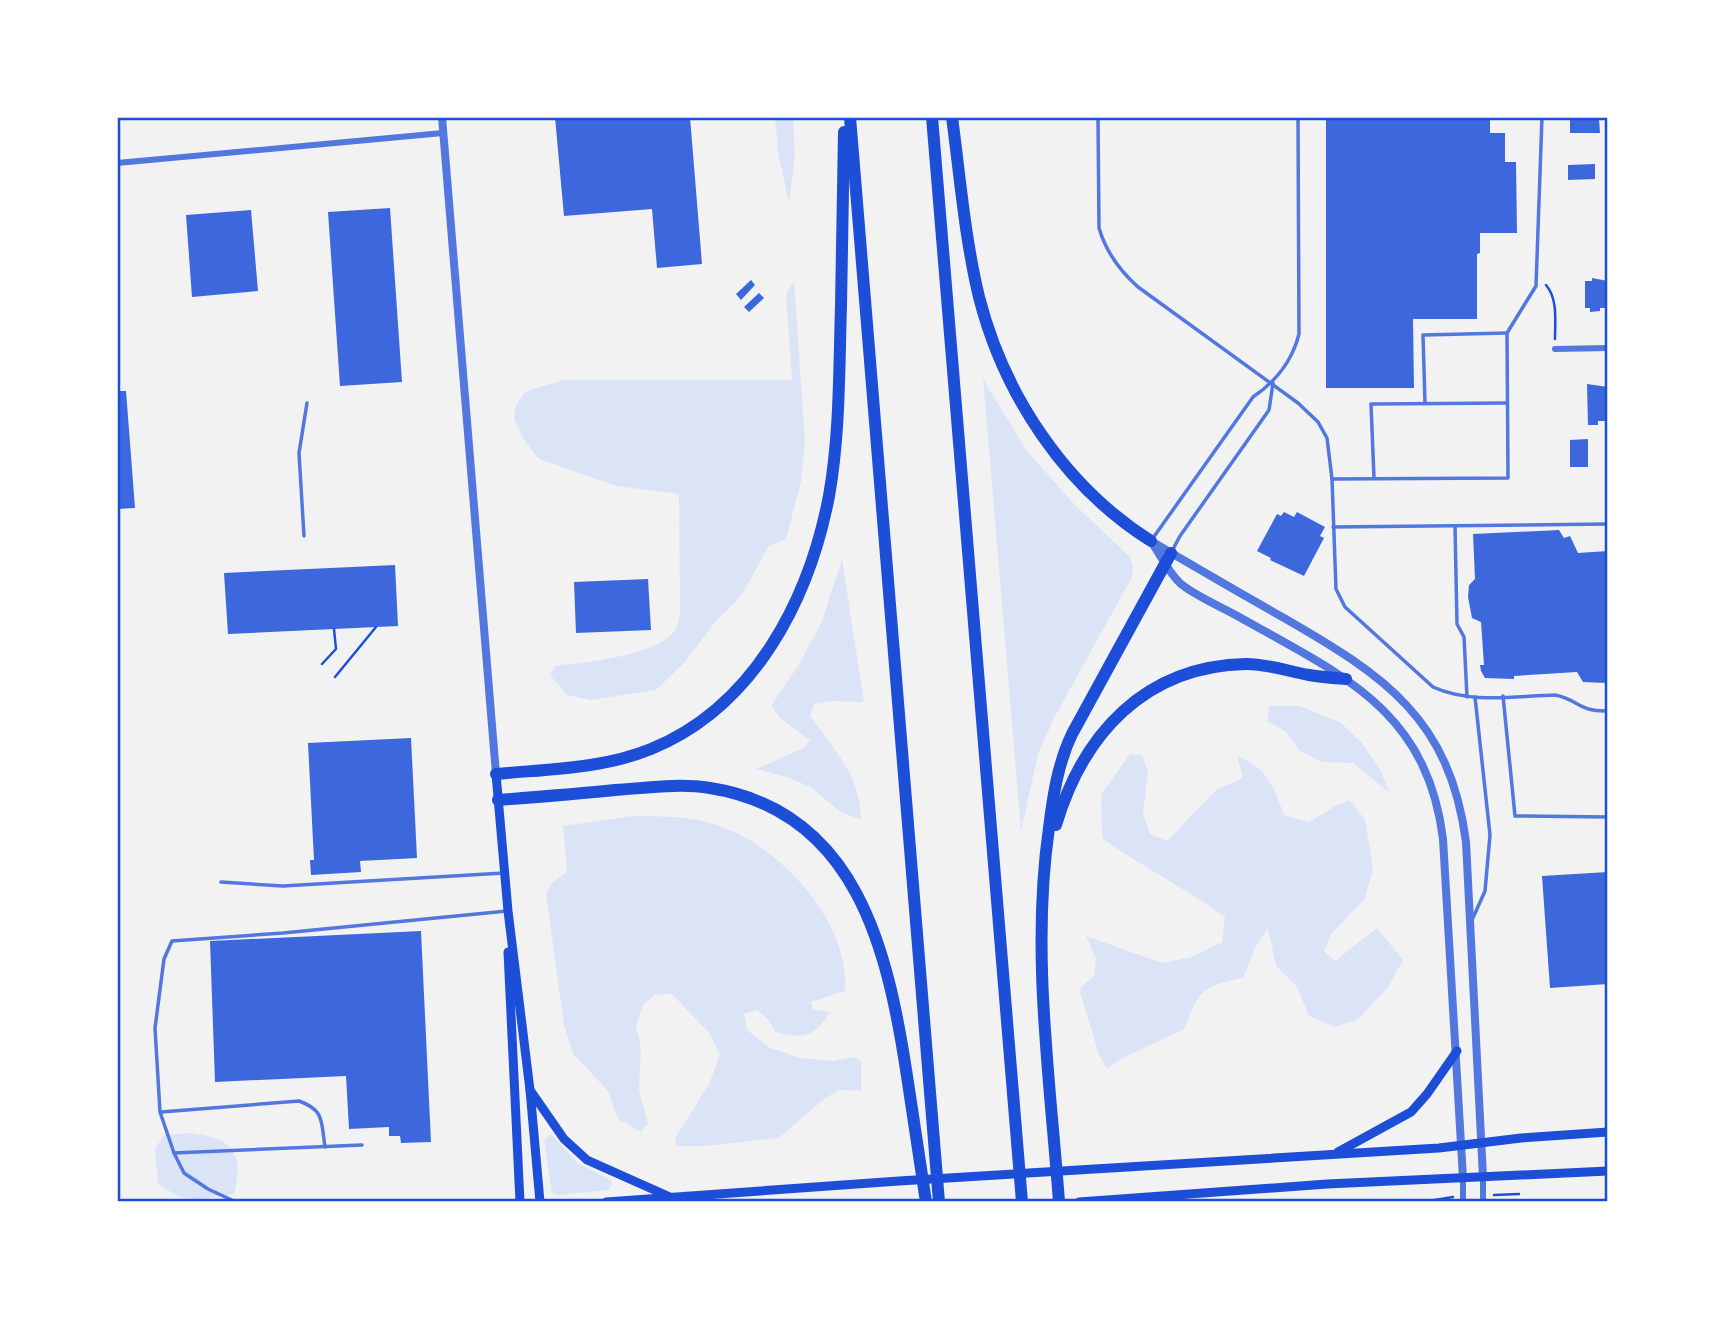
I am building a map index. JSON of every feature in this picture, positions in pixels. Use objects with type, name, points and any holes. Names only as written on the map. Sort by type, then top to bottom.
[{"type":"highway","points":[[496,774],[603,763],[661,745],[695,725],[723,703],[750,676],[775,641],[797,597],[814,552],[826,509],[833,468],[840,345],[845,117]]},
{"type":"highway","points":[[850,117],[939,1202]]},
{"type":"highway","points":[[932,117],[1022,1202]]},
{"type":"highway","points":[[952,117],[976,286],[1004,367],[1034,422],[1068,469],[1109,511],[1151,541]]},
{"type":"highway","points":[[1059,1202],[1042,965],[1043,876],[1050,815],[1063,752],[1168,558]]},
{"type":"highway","points":[[1043,876],[1059,811],[1081,761],[1107,726],[1144,695],[1191,674],[1232,665],[1268,666],[1346,680]]},
{"type":"highway","points":[[498,800],[645,788],[702,787],[733,793],[763,804],[795,822],[811,835],[834,858],[854,886],[878,943],[899,1025],[926,1202]]},
{"type":"main road","points":[[496,774],[507,911],[520,1202]]},
{"type":"main road","points":[[507,911],[530,1090],[540,1202]]},
{"type":"main road","points":[[1336,1153],[1411,1112],[1457,1051]]},
{"type":"main road","points":[[530,1090],[564,1139],[580,1155],[601,1168],[632,1178],[672,1198]]},
{"type":"main road","points":[[606,1202],[1462,1145],[1608,1132]]},
{"type":"main road","points":[[1079,1202],[1327,1184],[1608,1171]]},
{"type":"street","points":[[442,117],[496,774]]},
{"type":"street","points":[[117,163],[443,133]]},
{"type":"street","points":[[1555,349],[1608,348]]},
{"type":"street","points":[[1151,541],[1168,558],[1348,655],[1384,683],[1422,722],[1446,762],[1459,799],[1466,842],[1483,1202]]},
{"type":"street","points":[[1168,558],[1180,583],[1346,680],[1382,707],[1402,729],[1421,760],[1435,797],[1443,839],[1464,1202]]},
{"type":"lane","points":[[1098,117],[1099,228],[1111,257],[1138,287],[1273,383],[1318,422],[1327,438],[1332,478],[1336,589],[1345,607],[1433,687],[1448,694],[1467,698],[1555,695],[1566,697],[1591,711],[1608,710]]},
{"type":"lane","points":[[1151,541],[1252,397],[1273,383],[1295,351],[1299,334],[1298,117]]},
{"type":"lane","points":[[1332,478],[1508,478],[1507,333],[1536,286],[1542,117]]},
{"type":"lane","points":[[1425,404],[1423,335],[1507,333]]},
{"type":"lane","points":[[1168,558],[1180,536],[1269,410],[1273,383]]},
{"type":"lane","points":[[304,536],[299,453],[307,403]]},
{"type":"lane","points":[[1374,478],[1371,404],[1507,404]]},
{"type":"lane","points":[[1333,527],[1608,524]]},
{"type":"lane","points":[[1455,526],[1457,624],[1464,638],[1467,698]]},
{"type":"lane","points":[[1503,696],[1516,816],[1608,817]]},
{"type":"lane","points":[[1471,922],[1485,891],[1490,835],[1475,698]]},
{"type":"lane","points":[[221,882],[283,886],[505,878]]},
{"type":"lane","points":[[236,1202],[208,1189],[184,1173],[160,1112],[155,1028],[164,959],[172,941],[507,911]]},
{"type":"lane","points":[[160,1112],[299,1101],[313,1106],[320,1115],[325,1146]]},
{"type":"lane","points":[[174,1153],[362,1145]]},
{"type":"path","points":[[1536,278],[1549,288],[1552,297],[1555,349]]},
{"type":"path","points":[[335,677],[376,627]]},
{"type":"path","points":[[321,664],[336,649],[334,629]]},
{"type":"path","points":[[1422,1202],[1438,1198]]},
{"type":"shaded area","points":[[775,117],[793,117],[795,155],[789,204],[778,152]]},
{"type":"shaded area","points":[[794,281],[805,441],[801,482],[786,539],[769,546],[741,596],[716,621],[684,663],[656,690],[591,700],[567,695],[550,675],[556,666],[638,652],[654,646],[676,629],[680,613],[679,494],[616,486],[539,459],[524,440],[514,419],[516,405],[525,392],[562,380],[792,380],[786,294]]},
{"type":"shaded area","points":[[983,379],[1027,451],[1075,505],[1130,557],[1133,568],[1132,577],[1054,718],[1038,754],[1021,831]]},
{"type":"shaded area","points":[[842,559],[864,702],[831,701],[814,704],[810,716],[851,776],[860,804],[861,820],[839,811],[812,788],[790,778],[756,769],[804,748],[810,740],[781,719],[771,706],[800,663],[822,621]]},
{"type":"shaded area","points":[[1269,706],[1300,706],[1341,723],[1361,742],[1380,769],[1390,793],[1353,763],[1322,762],[1300,751],[1285,731],[1267,721]]},
{"type":"shaded area","points":[[1130,754],[1142,755],[1148,772],[1143,814],[1150,834],[1167,841],[1216,790],[1243,778],[1237,756],[1256,766],[1268,779],[1284,815],[1309,822],[1350,800],[1365,820],[1373,868],[1365,899],[1331,934],[1324,951],[1335,961],[1377,928],[1403,960],[1387,989],[1357,1020],[1334,1027],[1309,1016],[1297,987],[1276,966],[1268,928],[1255,948],[1243,978],[1210,987],[1194,1006],[1184,1029],[1123,1058],[1107,1069],[1099,1055],[1079,989],[1094,976],[1096,959],[1086,936],[1162,963],[1192,957],[1222,942],[1225,917],[1102,838],[1101,795]]},
{"type":"shaded area","points":[[634,816],[694,819],[738,834],[762,848],[806,889],[836,938],[844,965],[845,991],[811,1002],[813,1009],[830,1012],[813,1032],[801,1036],[775,1032],[768,1019],[757,1010],[744,1014],[747,1030],[770,1048],[801,1058],[833,1061],[854,1057],[861,1061],[861,1091],[838,1090],[779,1138],[705,1146],[676,1146],[675,1138],[709,1084],[720,1055],[710,1034],[672,994],[655,995],[643,1005],[636,1026],[641,1048],[639,1090],[648,1124],[641,1132],[618,1119],[608,1091],[573,1054],[564,1025],[546,894],[552,883],[567,872],[563,826]]},
{"type":"shaded area","points":[[192,1133],[217,1139],[232,1150],[238,1171],[234,1194],[200,1199],[179,1197],[158,1184],[155,1149],[164,1135]]},
{"type":"shaded area","points":[[551,1134],[578,1163],[611,1180],[609,1190],[557,1195],[552,1193],[544,1141]]},
{"type":"building","points":[[555,117],[690,117],[702,264],[657,268],[652,209],[564,216]]},
{"type":"building","points":[[1326,117],[1490,117],[1490,133],[1505,133],[1505,162],[1516,162],[1517,233],[1480,233],[1480,253],[1477,254],[1477,319],[1413,319],[1414,388],[1326,388]]},
{"type":"building","points":[[1599,119],[1600,133],[1570,133],[1570,120]]},
{"type":"building","points":[[1595,164],[1595,179],[1568,180],[1568,165]]},
{"type":"building","points":[[390,208],[402,382],[340,386],[328,212]]},
{"type":"building","points":[[251,210],[258,291],[192,297],[186,215]]},
{"type":"building","points":[[1592,278],[1608,281],[1608,308],[1590,312],[1590,308],[1585,308],[1585,281],[1592,281]]},
{"type":"building","points":[[751,280],[755,285],[741,300],[736,294]]},
{"type":"building","points":[[759,293],[764,298],[749,312],[744,307]]},
{"type":"building","points":[[1587,384],[1608,387],[1608,421],[1588,425]]},
{"type":"building","points":[[117,391],[126,391],[135,508],[117,509]]},
{"type":"building","points":[[1588,439],[1588,467],[1570,467],[1570,440]]},
{"type":"building","points":[[1284,512],[1294,517],[1297,512],[1325,527],[1320,536],[1324,538],[1304,576],[1257,551],[1277,514],[1281,516]]},
{"type":"building","points":[[1559,530],[1564,538],[1570,536],[1578,553],[1608,551],[1607,683],[1583,682],[1577,672],[1514,676],[1514,679],[1485,678],[1480,665],[1484,665],[1481,622],[1472,618],[1468,597],[1469,585],[1475,579],[1473,534]]},
{"type":"building","points":[[395,565],[398,626],[228,634],[224,573]]},
{"type":"building","points":[[648,579],[651,630],[576,633],[574,582]]},
{"type":"building","points":[[411,738],[417,858],[360,861],[361,872],[311,875],[310,860],[314,860],[308,743]]},
{"type":"building","points":[[1608,872],[1608,984],[1550,988],[1542,876]]},
{"type":"building","points":[[421,931],[431,1142],[401,1143],[400,1136],[389,1136],[389,1127],[349,1129],[346,1076],[215,1082],[210,941]]}]
